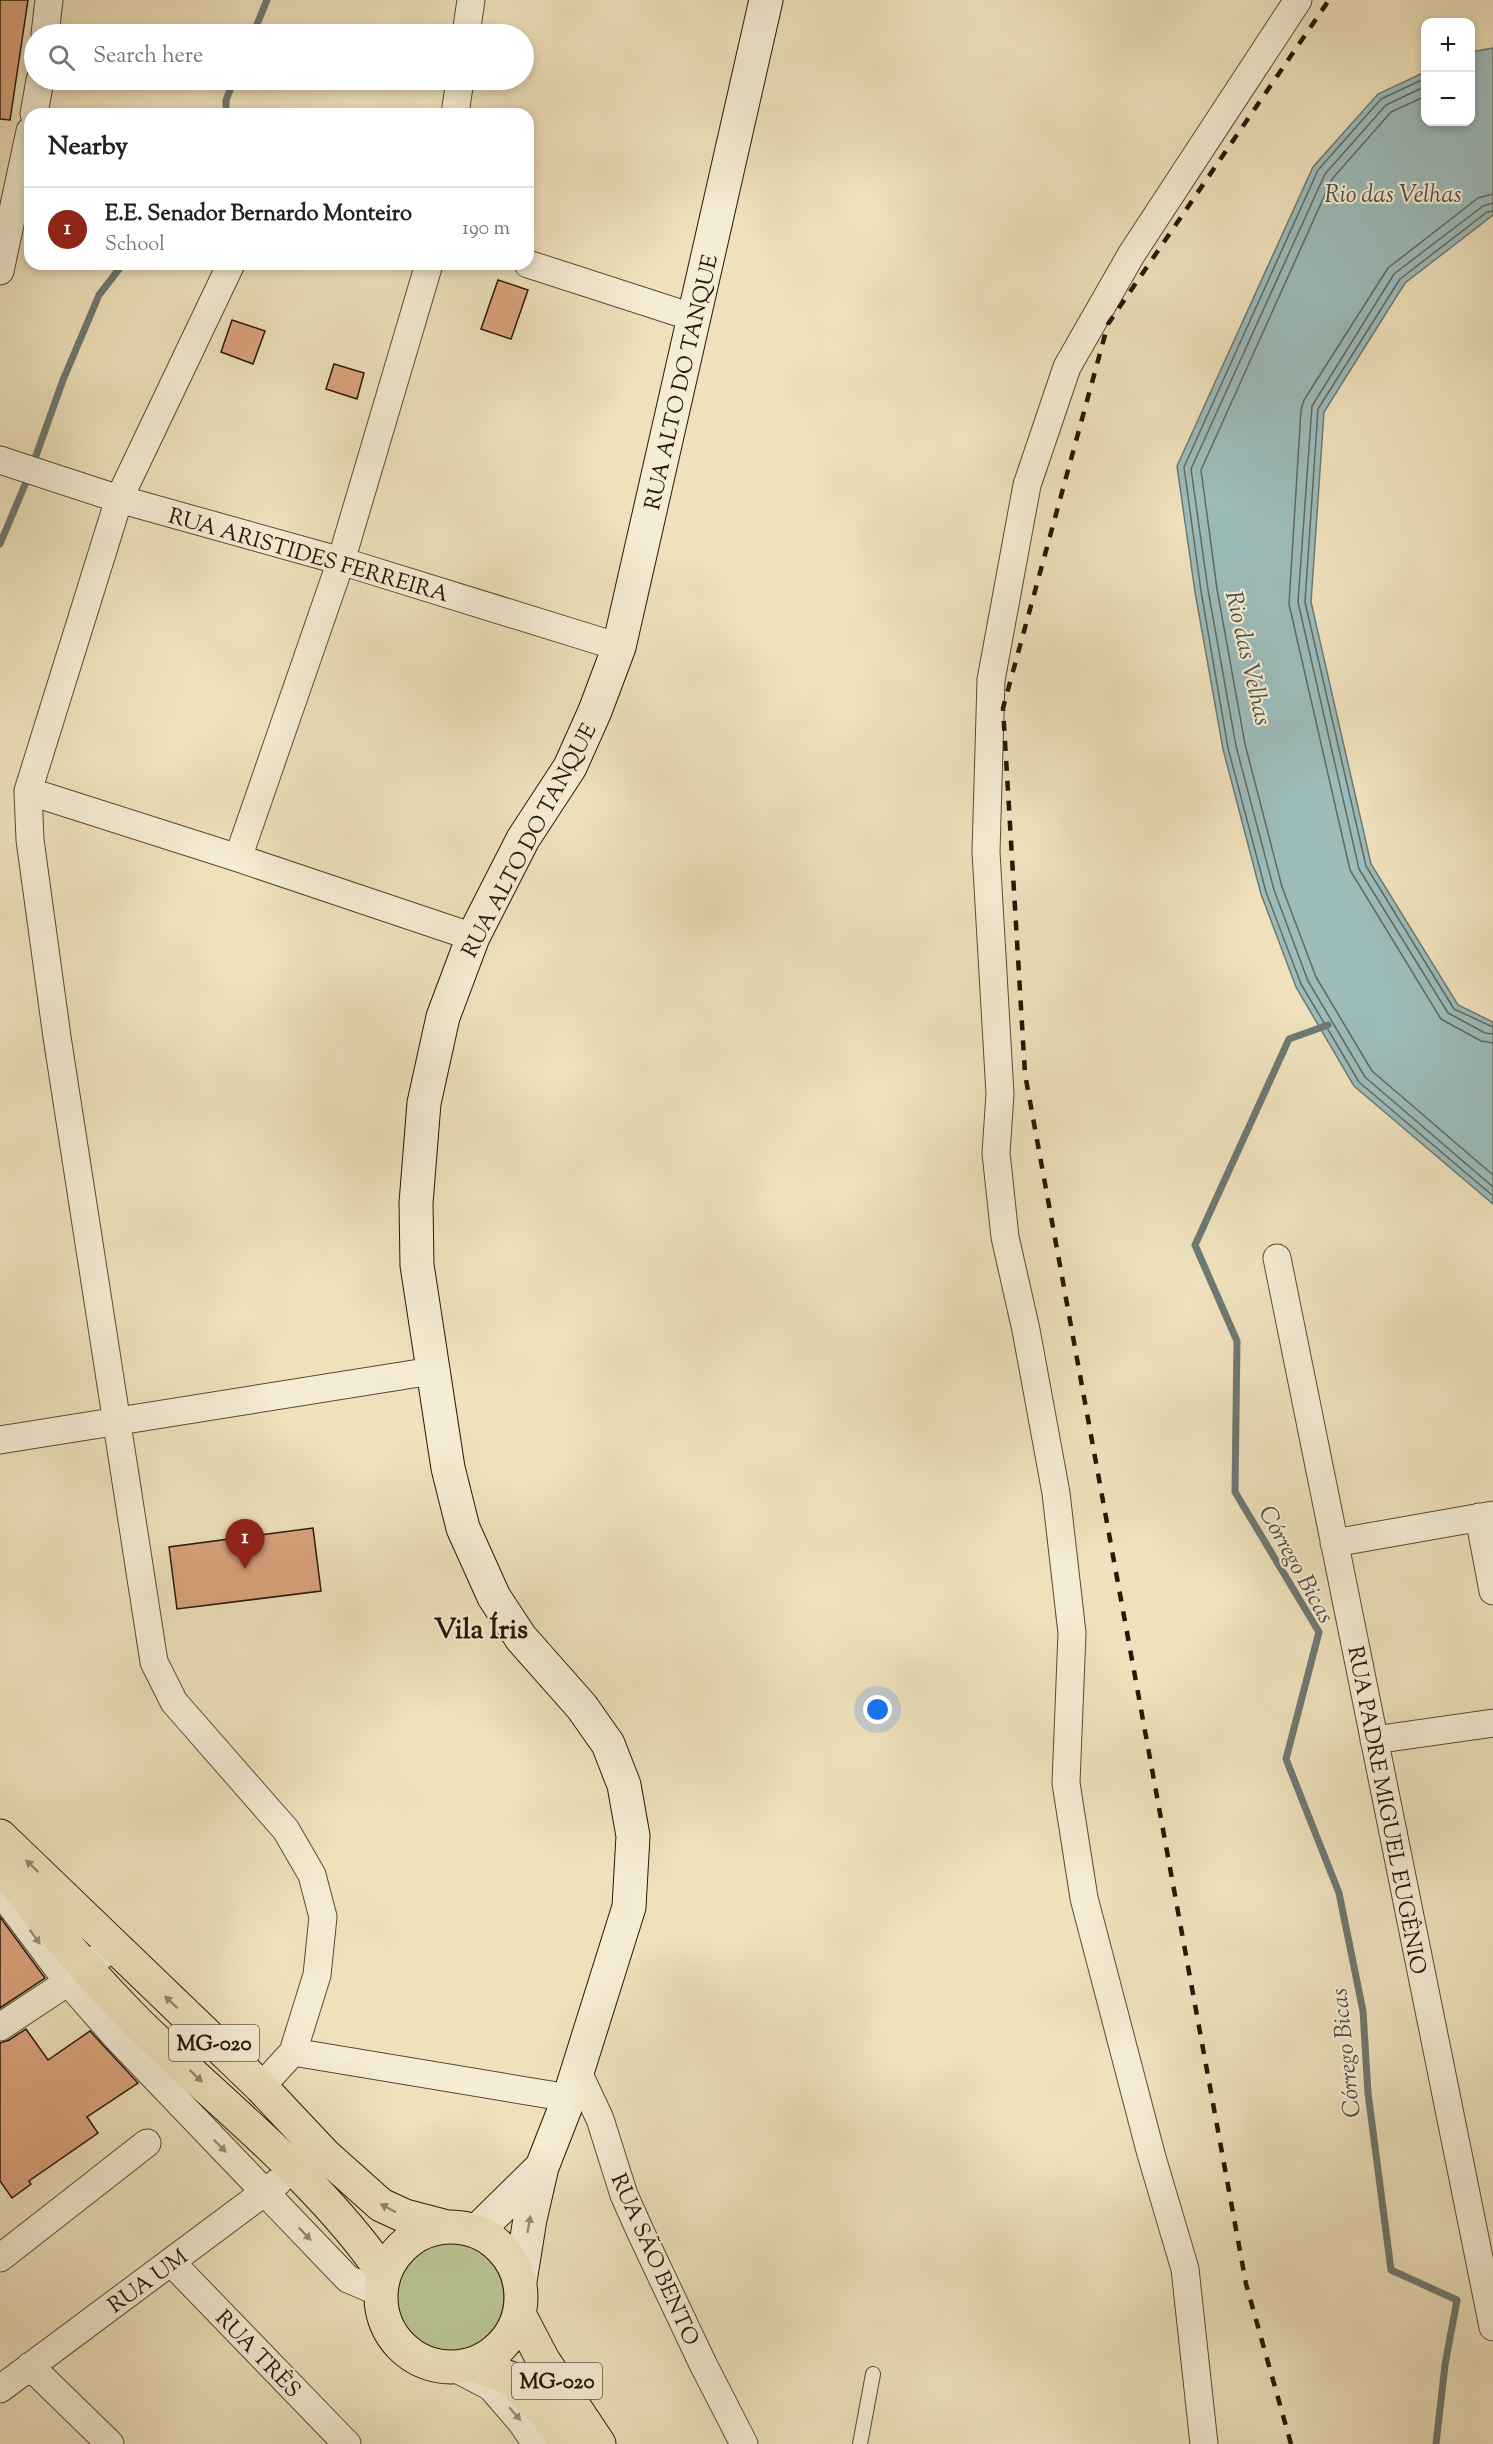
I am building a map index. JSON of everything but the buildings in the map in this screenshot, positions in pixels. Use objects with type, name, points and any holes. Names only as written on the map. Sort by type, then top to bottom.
[{"type":"highway","name":"MG-020","points":[[0,1836],[261,2087],[325,2155],[381,2205],[405,2217],[477,2231],[505,2251],[520,2282],[519,2314],[509,2336],[493,2353],[462,2365]]},
{"type":"highway","name":"MG-020","points":[[0,1864],[77,1975],[137,2021],[295,2171],[350,2227],[382,2284],[385,2322],[401,2346],[425,2362],[462,2365],[510,2378],[547,2415],[566,2444]]},
{"type":"highway","name":"MG-020","points":[[382,2284],[397,2251],[418,2234],[443,2226]]},
{"type":"highway","name":"MG-020","points":[[519,2314],[543,2360],[599,2444]]},
{"type":"main road","name":"RUA ALTO DO TANQUE","points":[[520,2282],[530,2219],[542,2167],[573,2084],[628,1907],[633,1836],[624,1785],[608,1744],[582,1707],[521,1638],[494,1597],[463,1528],[448,1468],[417,1265],[416,1203],[424,1103],[443,1017],[473,937],[523,839],[570,767],[595,711],[619,647],[766,0]]},
{"type":"main road","name":"RUA ALTO DO TANQUE","points":[[477,2231],[542,2167]]},
{"type":"street","points":[[46,24],[49,0]]},
{"type":"street","points":[[467,24],[471,0]]},
{"type":"street","points":[[1204,2444],[1185,2269],[1151,2154],[1084,1898],[1066,1783],[1072,1633],[1056,1493],[1026,1330],[1005,1237],[996,1153],[1000,1094],[986,852],[991,680],[1027,485],[1067,367],[1131,255],[1298,0]]},
{"type":"street","points":[[35,108],[38,90]]},
{"type":"street","points":[[456,108],[459,90]]},
{"type":"street","points":[[0,271],[24,159]]},
{"type":"street","points":[[534,266],[695,318]]},
{"type":"street","points":[[228,270],[119,499],[28,791],[30,840],[54,1014],[154,1662],[174,1702],[286,1830],[312,1875],[323,1917],[317,1975],[293,2052],[261,2087]]},
{"type":"street","points":[[238,858],[341,561],[427,270]]},
{"type":"street","name":"RUA ARISTIDES FERREIRA","points":[[7,462],[119,499],[341,561],[619,647]]},
{"type":"street","points":[[28,791],[238,858],[473,937]]},
{"type":"street","name":"RUA PADRE MIGUEL EUGÊNIO","points":[[1277,1258],[1493,2327]]},
{"type":"street","points":[[0,1440],[432,1371]]},
{"type":"street","points":[[1335,1543],[1486,1516],[1493,1591]]},
{"type":"street","points":[[1374,1740],[1493,1723]]},
{"type":"street","points":[[0,1891],[77,1975],[118,2039],[348,2279],[382,2284]]},
{"type":"street","points":[[0,2027],[77,1975],[115,1945]]},
{"type":"street","points":[[293,2052],[573,2084]]},
{"type":"street","name":"RUA SÃO BENTO","points":[[573,2084],[600,2119],[624,2194],[641,2233],[744,2444]]},
{"type":"street","points":[[0,2258],[147,2143]]},
{"type":"street","name":"RUA UM","points":[[0,2390],[295,2171]]},
{"type":"street","name":"RUA TRÊS","points":[[171,2262],[347,2444]]},
{"type":"street","points":[[462,2365],[491,2387],[522,2423],[536,2444]]},
{"type":"street","points":[[30,2366],[110,2444]]},
{"type":"lane","points":[[860,2444],[873,2374]]},
{"type":"green space","points":[[450,2243],[471,2247],[488,2259],[500,2276],[504,2297],[500,2318],[488,2335],[471,2347],[450,2351],[429,2347],[412,2335],[400,2318],[396,2297],[400,2276],[412,2259],[429,2247]]},
{"type":"water","name":"Rio das Velhas","points":[[1493,48],[1493,215],[1405,283],[1324,412],[1311,602],[1371,864],[1458,1005],[1493,1022],[1493,1204],[1354,1086],[1296,987],[1261,894],[1223,749],[1195,592],[1177,466],[1313,167],[1378,94],[1421,74],[1421,126],[1475,126],[1475,51]]},
{"type":"waterway","points":[[257,24],[267,0]]},
{"type":"waterway","points":[[226,108],[230,90]]},
{"type":"waterway","points":[[33,464],[63,380],[99,295],[118,270]]},
{"type":"waterway","points":[[0,544],[29,475]]},
{"type":"waterway","name":"Córrego Bicas","points":[[1328,1025],[1289,1039],[1195,1245],[1237,1341],[1235,1492],[1319,1632],[1286,1759],[1339,1893],[1363,2011],[1368,2093],[1391,2270],[1457,2300],[1445,2365],[1436,2444]]},
{"type":"railway","points":[[1291,2444],[1246,2284],[1025,1074],[1003,708],[1108,324],[1329,0]]},
{"type":"place","name":"E.E. Senador Bernardo Monteiro","points":[[245,1569]]},
{"type":"district","name":"Vila Íris","points":[[481,1628]]}]
